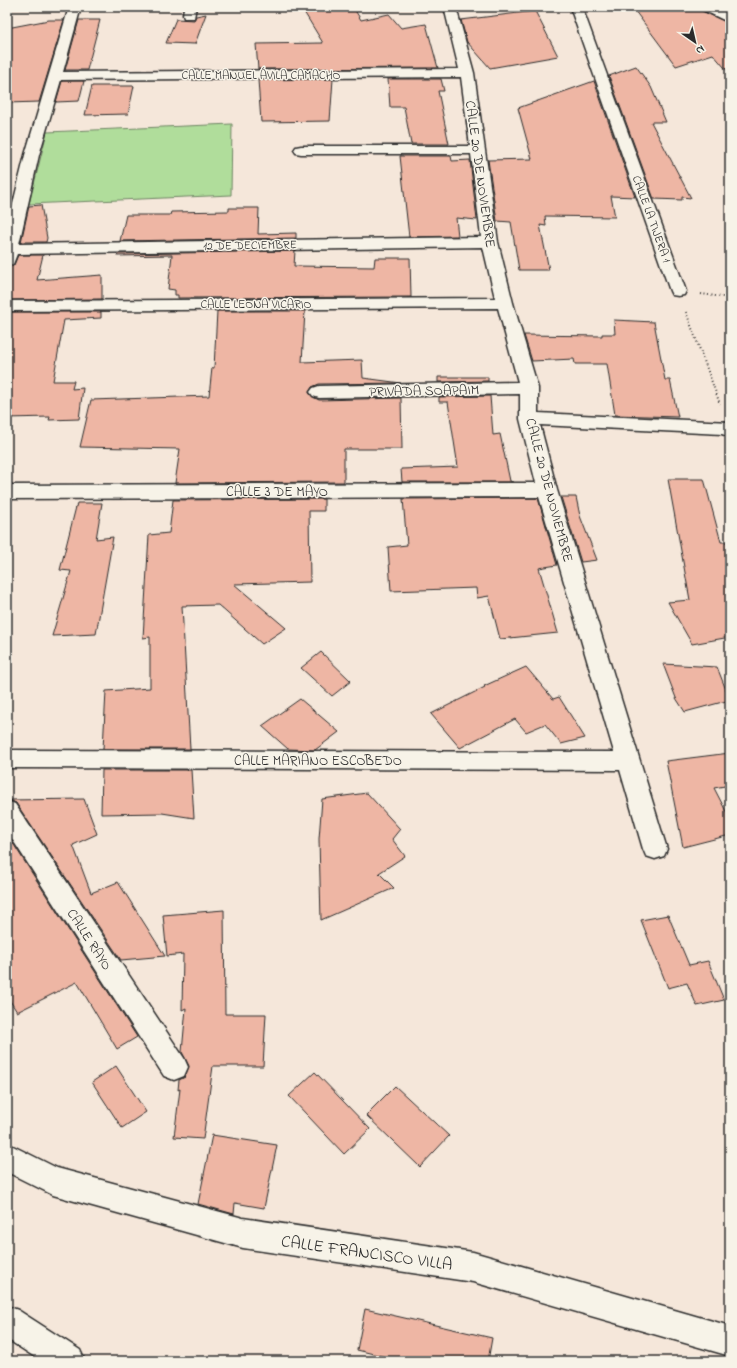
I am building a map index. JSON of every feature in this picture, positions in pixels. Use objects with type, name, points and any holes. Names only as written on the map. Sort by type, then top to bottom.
[{"type":"street","points":[[9,255],[32,155],[75,7]]},
{"type":"street","name":"CALLE 20 DE NOVIEMBRE","points":[[450,7],[467,74],[490,242],[505,303],[529,388],[530,419],[547,490],[655,849]]},
{"type":"street","name":"CALLE LA TIJERA 1","points":[[576,7],[678,291]]},
{"type":"street","points":[[708,7],[730,19]]},
{"type":"street","name":"CALLE MANUEL ÁVILA CAMACHO","points":[[54,76],[467,74]]},
{"type":"street","points":[[301,150],[477,150]]},
{"type":"street","name":"12 DE DECIEMBRE","points":[[9,255],[490,242]]},
{"type":"street","name":"CALLE LEONA VICARIO","points":[[7,306],[505,303]]},
{"type":"street","name":"PRIVADA SOAPAIM","points":[[318,392],[529,388]]},
{"type":"street","points":[[530,419],[730,430]]},
{"type":"street","name":"CALLE 3 DE MAYO","points":[[7,492],[547,490]]},
{"type":"street","name":"CALLE MARIANO ESCOBEDO","points":[[7,759],[629,761]]},
{"type":"street","name":"CALLE RAYO","points":[[7,811],[174,1067]]},
{"type":"street","name":"CALLE FRANCISCO VILLA","points":[[7,1156],[53,1181],[243,1233],[474,1267],[730,1341]]},
{"type":"street","points":[[7,1321],[69,1361]]},
{"type":"path","points":[[730,298],[678,291],[730,430]]},
{"type":"green space","points":[[232,124],[231,195],[29,204],[47,132]]},
{"type":"building","points":[[301,7],[353,7],[361,20],[389,14],[401,28],[426,24],[438,68],[258,69],[256,44],[323,43]]},
{"type":"building","points":[[632,7],[701,7],[702,11],[730,24],[730,74],[713,54],[676,66]]},
{"type":"building","points":[[535,11],[558,56],[490,68],[467,42],[461,20]]},
{"type":"building","points":[[206,14],[195,44],[166,43],[176,19],[194,20],[196,16]]},
{"type":"building","points":[[49,20],[64,20],[39,102],[7,103],[7,28]]},
{"type":"building","points":[[79,20],[100,20],[87,70],[65,70]]},
{"type":"building","points":[[636,66],[651,87],[666,122],[651,122],[691,198],[682,197],[682,200],[654,199],[609,76]]},
{"type":"building","points":[[333,79],[330,121],[261,122],[258,80]]},
{"type":"building","points":[[388,79],[441,79],[444,91],[438,91],[449,144],[411,144],[404,107],[390,107]]},
{"type":"building","points":[[62,81],[84,81],[79,101],[56,102]]},
{"type":"building","points":[[594,81],[635,197],[611,196],[615,217],[545,216],[546,226],[540,225],[549,270],[519,270],[511,222],[497,221],[488,160],[532,159],[518,108]]},
{"type":"building","points":[[92,86],[134,86],[128,114],[85,115]]},
{"type":"building","points":[[400,156],[451,156],[452,161],[470,160],[477,220],[456,218],[458,236],[409,237]]},
{"type":"building","points":[[41,205],[47,238],[46,242],[21,242],[29,206]]},
{"type":"building","points":[[229,208],[259,208],[258,234],[296,233],[296,238],[120,241],[126,215],[170,215],[171,212],[229,211]]},
{"type":"building","points":[[295,251],[294,266],[374,267],[375,258],[410,258],[411,297],[178,298],[178,295],[175,295],[175,290],[168,289],[172,255],[117,256],[118,254]]},
{"type":"building","points":[[18,255],[43,255],[37,280],[102,275],[102,299],[7,300],[7,267],[14,265]]},
{"type":"building","points":[[217,311],[305,311],[302,362],[362,360],[363,378],[401,383],[319,384],[312,387],[309,393],[319,400],[401,398],[402,449],[344,449],[344,482],[175,483],[180,449],[80,447],[91,400],[209,396],[212,368],[214,368]]},
{"type":"building","points":[[7,312],[101,312],[101,318],[64,320],[53,381],[74,381],[72,389],[83,388],[79,419],[49,420],[50,417],[7,418]]},
{"type":"building","points":[[614,320],[654,322],[665,380],[670,380],[678,417],[615,415],[607,364],[575,364],[574,359],[532,361],[524,335],[602,336],[602,334],[615,334]]},
{"type":"building","points":[[438,377],[488,377],[488,381],[438,382]]},
{"type":"building","points":[[490,396],[493,435],[500,434],[510,481],[513,482],[402,482],[401,469],[458,467],[448,402],[439,402],[439,397]]},
{"type":"building","points":[[668,479],[704,479],[721,542],[730,542],[730,637],[692,644],[668,602],[690,600]]},
{"type":"building","points":[[561,497],[576,497],[580,516],[597,560],[581,562]]},
{"type":"building","points":[[538,498],[557,565],[539,568],[558,633],[500,639],[489,596],[477,598],[476,588],[391,591],[388,547],[407,545],[403,499]]},
{"type":"building","points":[[324,499],[324,511],[309,511],[310,582],[234,584],[286,628],[262,644],[218,605],[182,606],[190,749],[103,749],[106,691],[150,688],[150,637],[143,638],[149,535],[169,533],[173,500]]},
{"type":"building","points":[[77,503],[102,503],[96,539],[113,537],[96,634],[52,636],[71,571],[60,570]]},
{"type":"building","points":[[321,652],[351,681],[332,696],[301,668]]},
{"type":"building","points":[[663,664],[717,667],[730,700],[685,712],[676,698]]},
{"type":"building","points":[[526,667],[553,699],[559,697],[585,738],[561,744],[545,724],[526,732],[515,719],[460,748],[431,714],[485,687],[484,686]]},
{"type":"building","points":[[300,699],[339,732],[315,750],[288,749],[262,726]]},
{"type":"building","points":[[730,753],[730,785],[714,788],[730,819],[730,835],[683,847],[666,761]]},
{"type":"building","points":[[102,770],[191,770],[194,818],[162,813],[101,814]]},
{"type":"building","points":[[367,793],[400,829],[392,839],[405,856],[379,873],[394,888],[321,920],[319,839],[322,799]]},
{"type":"building","points":[[84,799],[97,834],[73,845],[91,893],[118,882],[165,956],[121,960],[16,803],[9,800]]},
{"type":"building","points":[[7,834],[137,1037],[117,1049],[77,982],[17,1012],[7,996]]},
{"type":"building","points":[[224,910],[225,1014],[266,1014],[263,1066],[213,1066],[203,1139],[174,1137],[180,1089],[178,1090],[179,1080],[185,1077],[189,1066],[182,1052],[186,1008],[182,1010],[183,954],[167,956],[163,915]]},
{"type":"building","points":[[668,915],[689,965],[708,961],[724,1000],[697,1006],[687,983],[668,988],[641,920]]},
{"type":"building","points":[[116,1066],[146,1112],[122,1128],[92,1082]]},
{"type":"building","points":[[315,1072],[370,1129],[344,1154],[289,1096]]},
{"type":"building","points":[[395,1086],[449,1136],[420,1167],[366,1115]]},
{"type":"building","points":[[212,1135],[277,1145],[264,1208],[235,1203],[234,1214],[198,1204]]},
{"type":"building","points":[[365,1309],[492,1338],[488,1361],[403,1361],[357,1350]]}]
